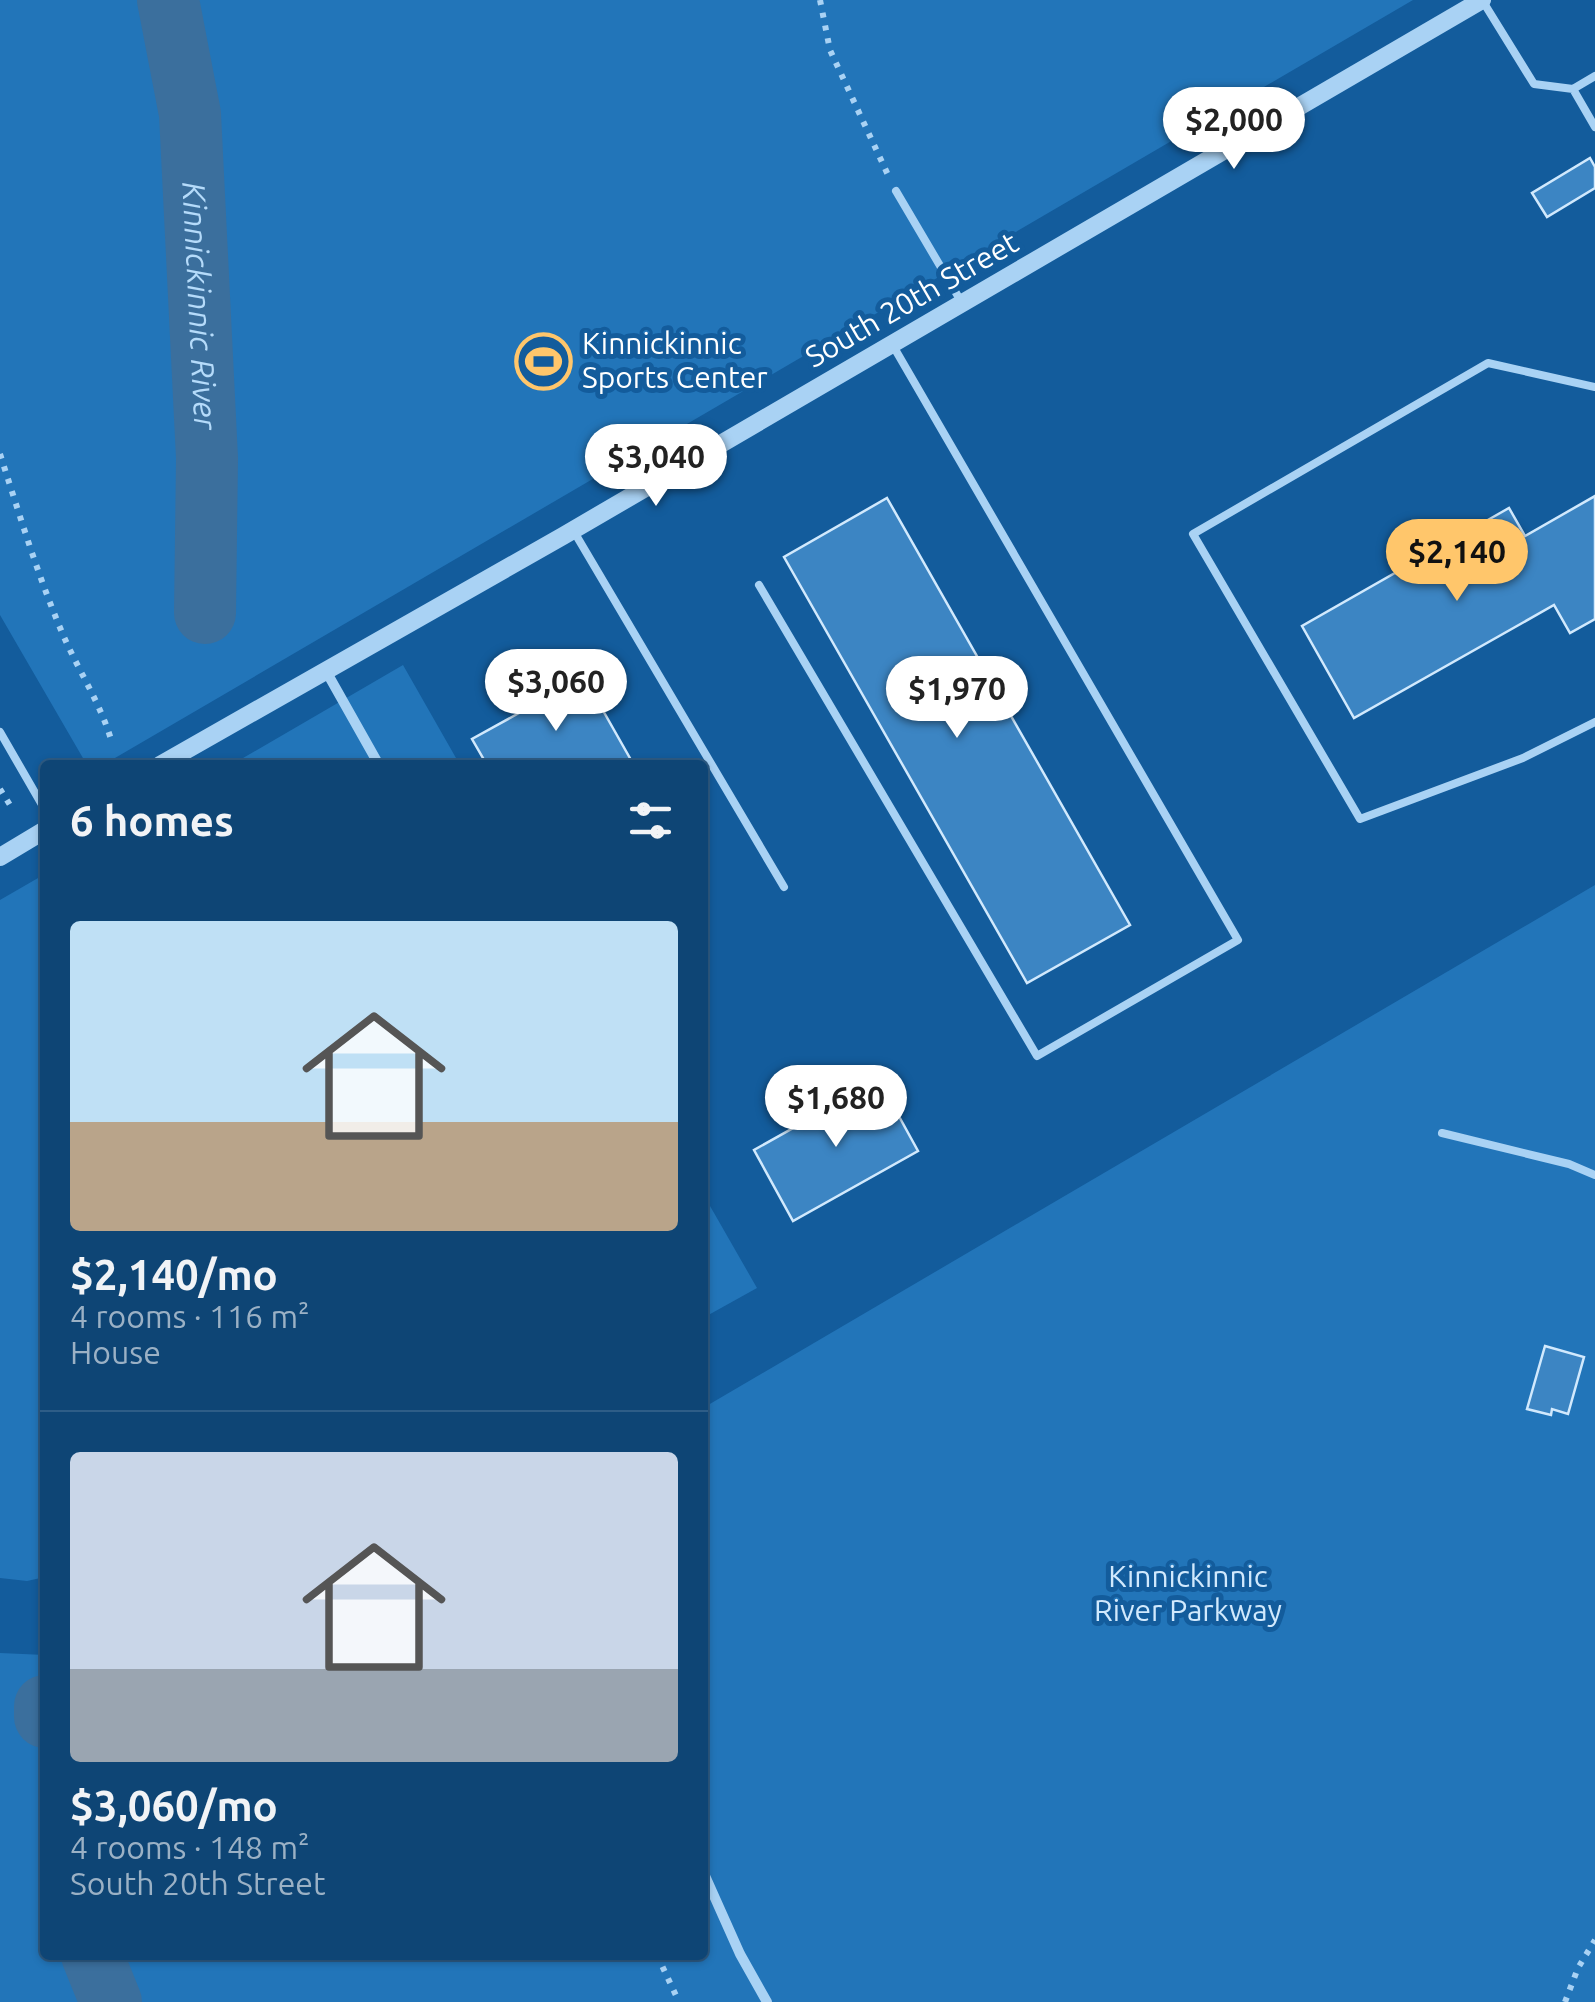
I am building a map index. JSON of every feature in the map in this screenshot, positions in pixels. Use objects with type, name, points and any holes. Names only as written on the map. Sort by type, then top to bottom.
[{"type":"street","name":"South 20th Street","points":[[169,760],[573,530],[1482,0]]},
{"type":"street","points":[[326,672],[376,760]]},
{"type":"street","points":[[0,857],[40,833]]},
{"type":"street","points":[[708,1882],[767,2002]]},
{"type":"lane","points":[[1482,0],[1534,84],[1573,89],[1595,76]]},
{"type":"lane","points":[[1573,89],[1595,127]]},
{"type":"lane","points":[[896,190],[962,303]]},
{"type":"lane","points":[[759,585],[1037,1056],[1238,940],[892,344]]},
{"type":"lane","points":[[1595,386],[1488,363],[1192,534],[1360,820],[1523,758],[1595,722]]},
{"type":"lane","points":[[573,530],[784,886]]},
{"type":"lane","points":[[0,732],[40,801]]},
{"type":"lane","points":[[1442,1133],[1569,1164],[1595,1175]]},
{"type":"path","points":[[820,0],[830,50],[896,190]]},
{"type":"path","points":[[0,454],[60,629],[106,722],[112,743]]},
{"type":"path","points":[[0,789],[10,805]]},
{"type":"path","points":[[1565,2002],[1578,1968],[1595,1940]]},
{"type":"path","points":[[658,1960],[679,2002]]},
{"type":"green space","name":"Kinnickinnic Sports Center","points":[[0,0],[1413,0],[112,760],[84,760],[0,615]]},
{"type":"green space","points":[[403,665],[457,760],[240,760]]},
{"type":"green space","points":[[40,877],[40,1578],[27,1581],[0,1578],[0,900]]},
{"type":"green space","name":"Kinnickinnic River Parkway","points":[[1595,885],[1595,2002],[0,2002],[0,1653],[40,1655],[40,1960],[708,1960],[708,1405]]},
{"type":"green space","points":[[708,1202],[757,1288],[708,1315]]},
{"type":"building","points":[[1590,158],[1595,167],[1595,188],[1547,217],[1532,193]]},
{"type":"building","points":[[1595,496],[1595,619],[1570,633],[1554,605],[1354,718],[1302,626],[1509,508],[1525,536]]},
{"type":"building","points":[[887,498],[1130,925],[1027,983],[784,557]]},
{"type":"building","points":[[584,677],[631,760],[484,760],[472,739]]},
{"type":"building","points":[[879,1080],[918,1151],[793,1221],[754,1150]]},
{"type":"building","points":[[1545,1346],[1584,1357],[1568,1414],[1552,1409],[1551,1415],[1527,1409]]},
{"type":"waterway","name":"Kinnickinnic River","points":[[168,0],[190,114],[207,458],[205,613]]},
{"type":"waterway","name":"Kinnickinnic River","points":[[94,1960],[111,2002]]},
{"type":"place","name":"Kinnickinnic Sports Center","points":[[543,361]]}]
